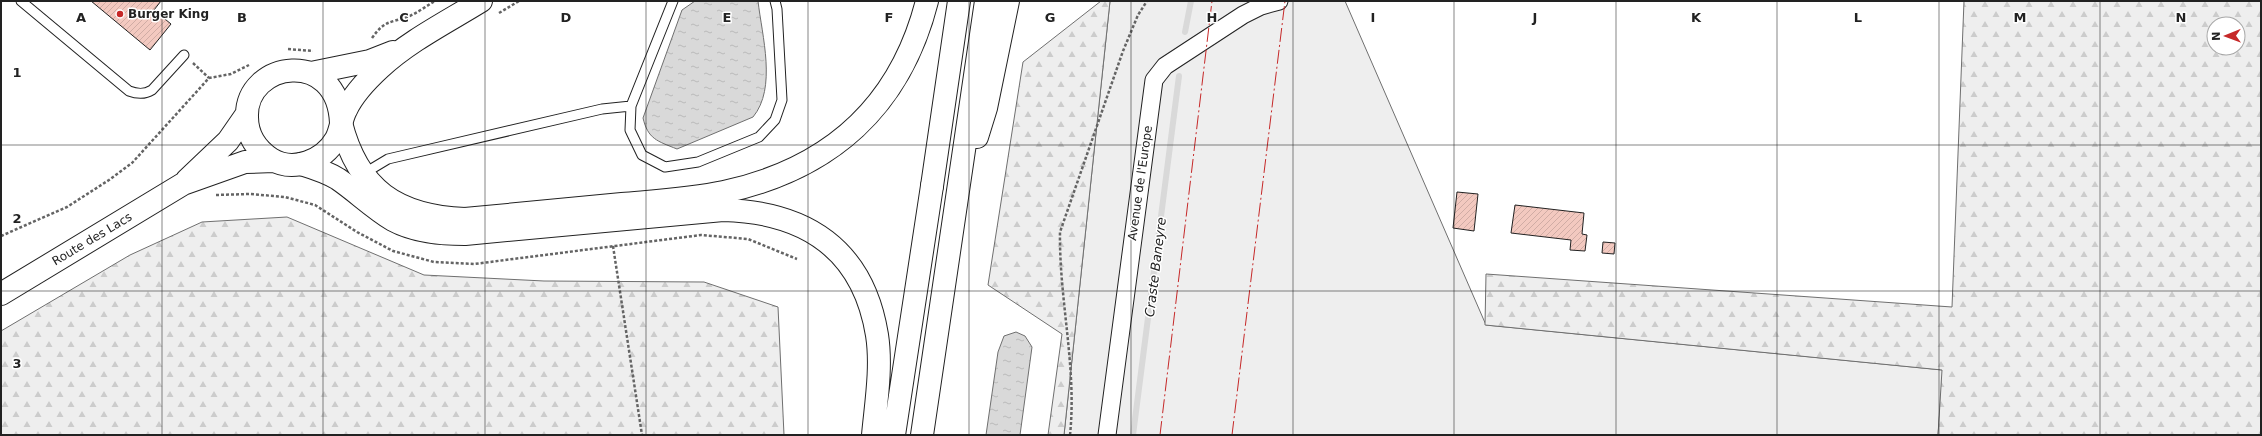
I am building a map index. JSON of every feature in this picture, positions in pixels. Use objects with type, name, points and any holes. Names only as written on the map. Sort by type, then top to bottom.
[{"type":"main road","name":"Route des Lacs","points":[[311,73],[370,61],[408,45],[481,1]]},
{"type":"main road","points":[[341,123],[351,154],[363,175],[383,194],[411,210],[442,218],[465,219],[675,199],[722,192],[748,186],[786,174],[825,153],[855,129],[885,96],[904,64],[922,20],[927,1]]},
{"type":"main road","points":[[894,435],[959,1]]},
{"type":"main road","points":[[922,435],[986,1]]},
{"type":"main road","points":[[956,205],[986,108],[1008,1]]},
{"type":"main road","name":"Route des Lacs","points":[[1,294],[183,184],[245,162],[274,161],[288,164],[301,164],[316,159],[328,150],[336,138],[346,110],[362,88],[380,68],[408,45]]},
{"type":"main road","name":"Route des Lacs","points":[[274,161],[263,153],[253,142],[248,130],[246,115],[249,101],[257,88],[268,77],[281,71],[296,70],[311,73],[324,81],[334,93],[340,108],[341,123]]},
{"type":"main road","name":"Route des Lacs","points":[[183,184],[228,141],[246,115]]},
{"type":"main road","points":[[301,164],[322,170],[338,179],[374,208],[395,221],[415,229],[441,234],[466,234],[723,210],[763,213],[807,228],[823,238],[854,271],[872,313],[877,336],[878,367],[873,435]]},
{"type":"street","name":"Avenue de l'Europe","points":[[1107,435],[1154,80],[1165,66],[1230,23],[1261,6],[1279,1]]},
{"type":"lane","points":[[21,1],[129,91],[136,94],[147,93],[152,90],[184,54]]},
{"type":"lane","points":[[673,1],[631,106],[630,130],[642,155],[664,167],[698,162],[759,137],[775,120],[782,100],[777,9],[775,1]]},
{"type":"lane","points":[[363,175],[388,159],[602,109],[631,106]]},
{"type":"path","points":[[367,45],[380,26],[391,21],[407,17],[435,1]]},
{"type":"path","points":[[1070,435],[1073,405],[1059,262],[1060,232],[1123,51],[1138,15],[1148,1]]},
{"type":"path","points":[[1,236],[67,207],[132,163],[209,78],[184,54]]},
{"type":"path","points":[[613,246],[642,435]]},
{"type":"green space","points":[[1101,1],[1110,1],[1064,435],[1048,435],[1062,334],[988,285],[1023,62]]},
{"type":"green space","points":[[1110,1],[1345,1],[1486,325],[1943,370],[1938,435],[1064,435]]},
{"type":"green space","points":[[1964,1],[2261,1],[2261,435],[1938,435],[1942,370],[1485,325],[1486,274],[1952,307]]},
{"type":"green space","points":[[287,217],[424,275],[544,281],[704,282],[778,307],[784,435],[1,435],[1,331],[130,255],[202,222]]},
{"type":"water","points":[[695,1],[758,1],[765,45],[766,77],[760,105],[753,117],[677,149],[654,138],[648,131],[643,118],[682,10]]},
{"type":"water","points":[[1016,332],[1025,336],[1032,347],[1020,435],[986,435],[998,352],[1004,336]]},
{"type":"building","points":[[91,1],[161,1],[154,10],[171,24],[150,50]]},
{"type":"building","points":[[1457,192],[1478,194],[1474,231],[1453,228]]},
{"type":"building","points":[[1515,205],[1584,213],[1582,234],[1587,235],[1585,251],[1570,250],[1571,240],[1511,233]]},
{"type":"building","points":[[1603,242],[1615,243],[1614,254],[1602,253]]},
{"type":"waterway","name":"Craste Baneyre","points":[[1185,32],[1191,1]]},
{"type":"waterway","name":"Craste Baneyre","points":[[1133,435],[1179,76]]},
{"type":"power","points":[[1160,435],[1212,1]]},
{"type":"power","points":[[1232,435],[1285,1]]},
{"type":"place","name":"Burger King","points":[[120,14]]}]
